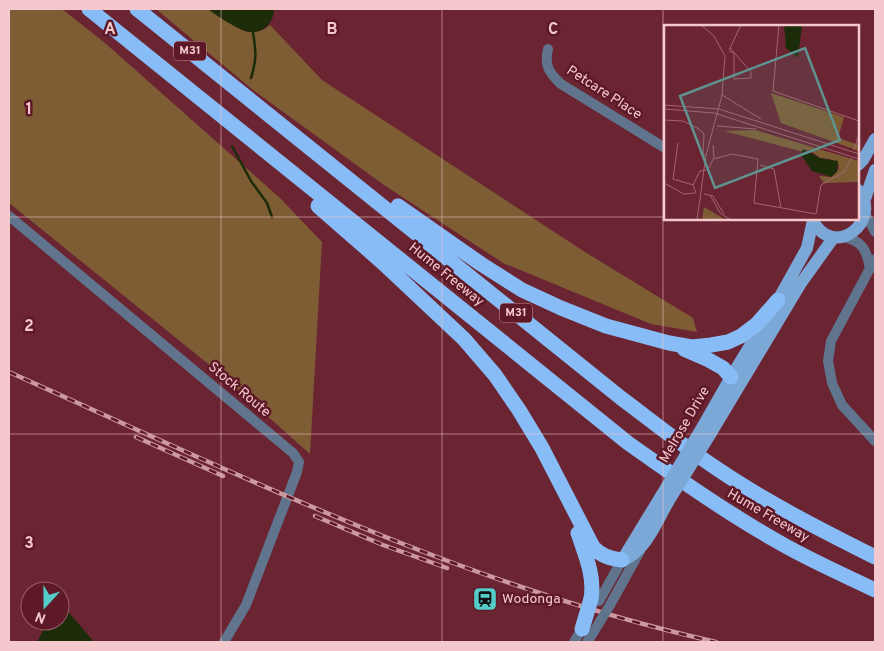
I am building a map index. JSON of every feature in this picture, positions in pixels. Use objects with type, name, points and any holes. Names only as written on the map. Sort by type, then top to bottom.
[{"type":"highway","name":"Hume Freeway","points":[[89,9],[628,443],[728,512],[777,542],[875,590]]},
{"type":"highway","name":"Hume Freeway","points":[[137,9],[606,385],[716,469],[819,530],[875,557]]},
{"type":"highway","points":[[175,78],[382,262],[464,339],[495,375],[519,410],[542,448],[596,549],[606,557],[622,560]]},
{"type":"highway","points":[[361,188],[386,198],[522,290],[606,326],[669,343],[692,346],[728,342],[741,336],[757,324],[778,300]]},
{"type":"highway","points":[[669,343],[707,359],[722,368],[731,377]]},
{"type":"highway","points":[[563,490],[588,563],[595,600],[584,637]]},
{"type":"main road","points":[[859,164],[875,139]]},
{"type":"main road","points":[[866,216],[866,207],[861,195],[875,170]]},
{"type":"main road","name":"Melrose Drive","points":[[707,429],[730,400],[801,283],[839,237],[852,234],[863,223],[866,216]]},
{"type":"main road","points":[[813,220],[825,234],[839,237]]},
{"type":"main road","name":"Melrose Drive","points":[[622,560],[664,499],[707,429],[731,377],[807,248],[813,220]]},
{"type":"main road","points":[[730,400],[733,387],[731,377]]},
{"type":"main road","name":"Melrose Drive","points":[[643,546],[664,499]]},
{"type":"main road","points":[[622,560],[634,556],[643,546]]},
{"type":"street","name":"Petcare Place","points":[[548,49],[546,64],[560,84],[664,147]]},
{"type":"street","name":"Stock Route","points":[[9,216],[294,453],[299,462],[297,472],[246,605],[224,642]]},
{"type":"street","points":[[866,216],[875,232]]},
{"type":"street","points":[[839,237],[851,238],[862,245],[868,257],[870,269]]},
{"type":"street","points":[[875,259],[831,341],[828,361],[832,383],[842,405],[875,441]]},
{"type":"street","name":"Melrose Drive","points":[[584,637],[610,605],[643,546]]},
{"type":"street","name":"Melrose Drive","points":[[595,600],[622,560]]},
{"type":"shaded area","points":[[9,9],[62,9],[105,43],[280,198],[322,242],[310,454],[212,367],[9,203]]},
{"type":"shaded area","points":[[156,9],[208,9],[247,32],[256,32],[270,25],[322,80],[585,252],[693,318],[697,332],[651,324],[503,263],[384,185],[253,90]]},
{"type":"shaded area","points":[[208,9],[274,9],[272,19],[266,28],[251,32],[236,27]]},
{"type":"shaded area","points":[[70,614],[94,642],[37,642],[43,631],[70,631]]},
{"type":"waterway","points":[[251,78],[255,55],[253,32]]},
{"type":"waterway","points":[[232,146],[251,181],[267,203],[272,217]]},
{"type":"railway","points":[[9,372],[268,488],[444,560],[533,591],[624,619],[716,642]]},
{"type":"railway","points":[[136,437],[223,476]]},
{"type":"railway","points":[[315,516],[383,545],[447,568]]},
{"type":"place","name":"Wodonga","points":[[485,599]]}]
